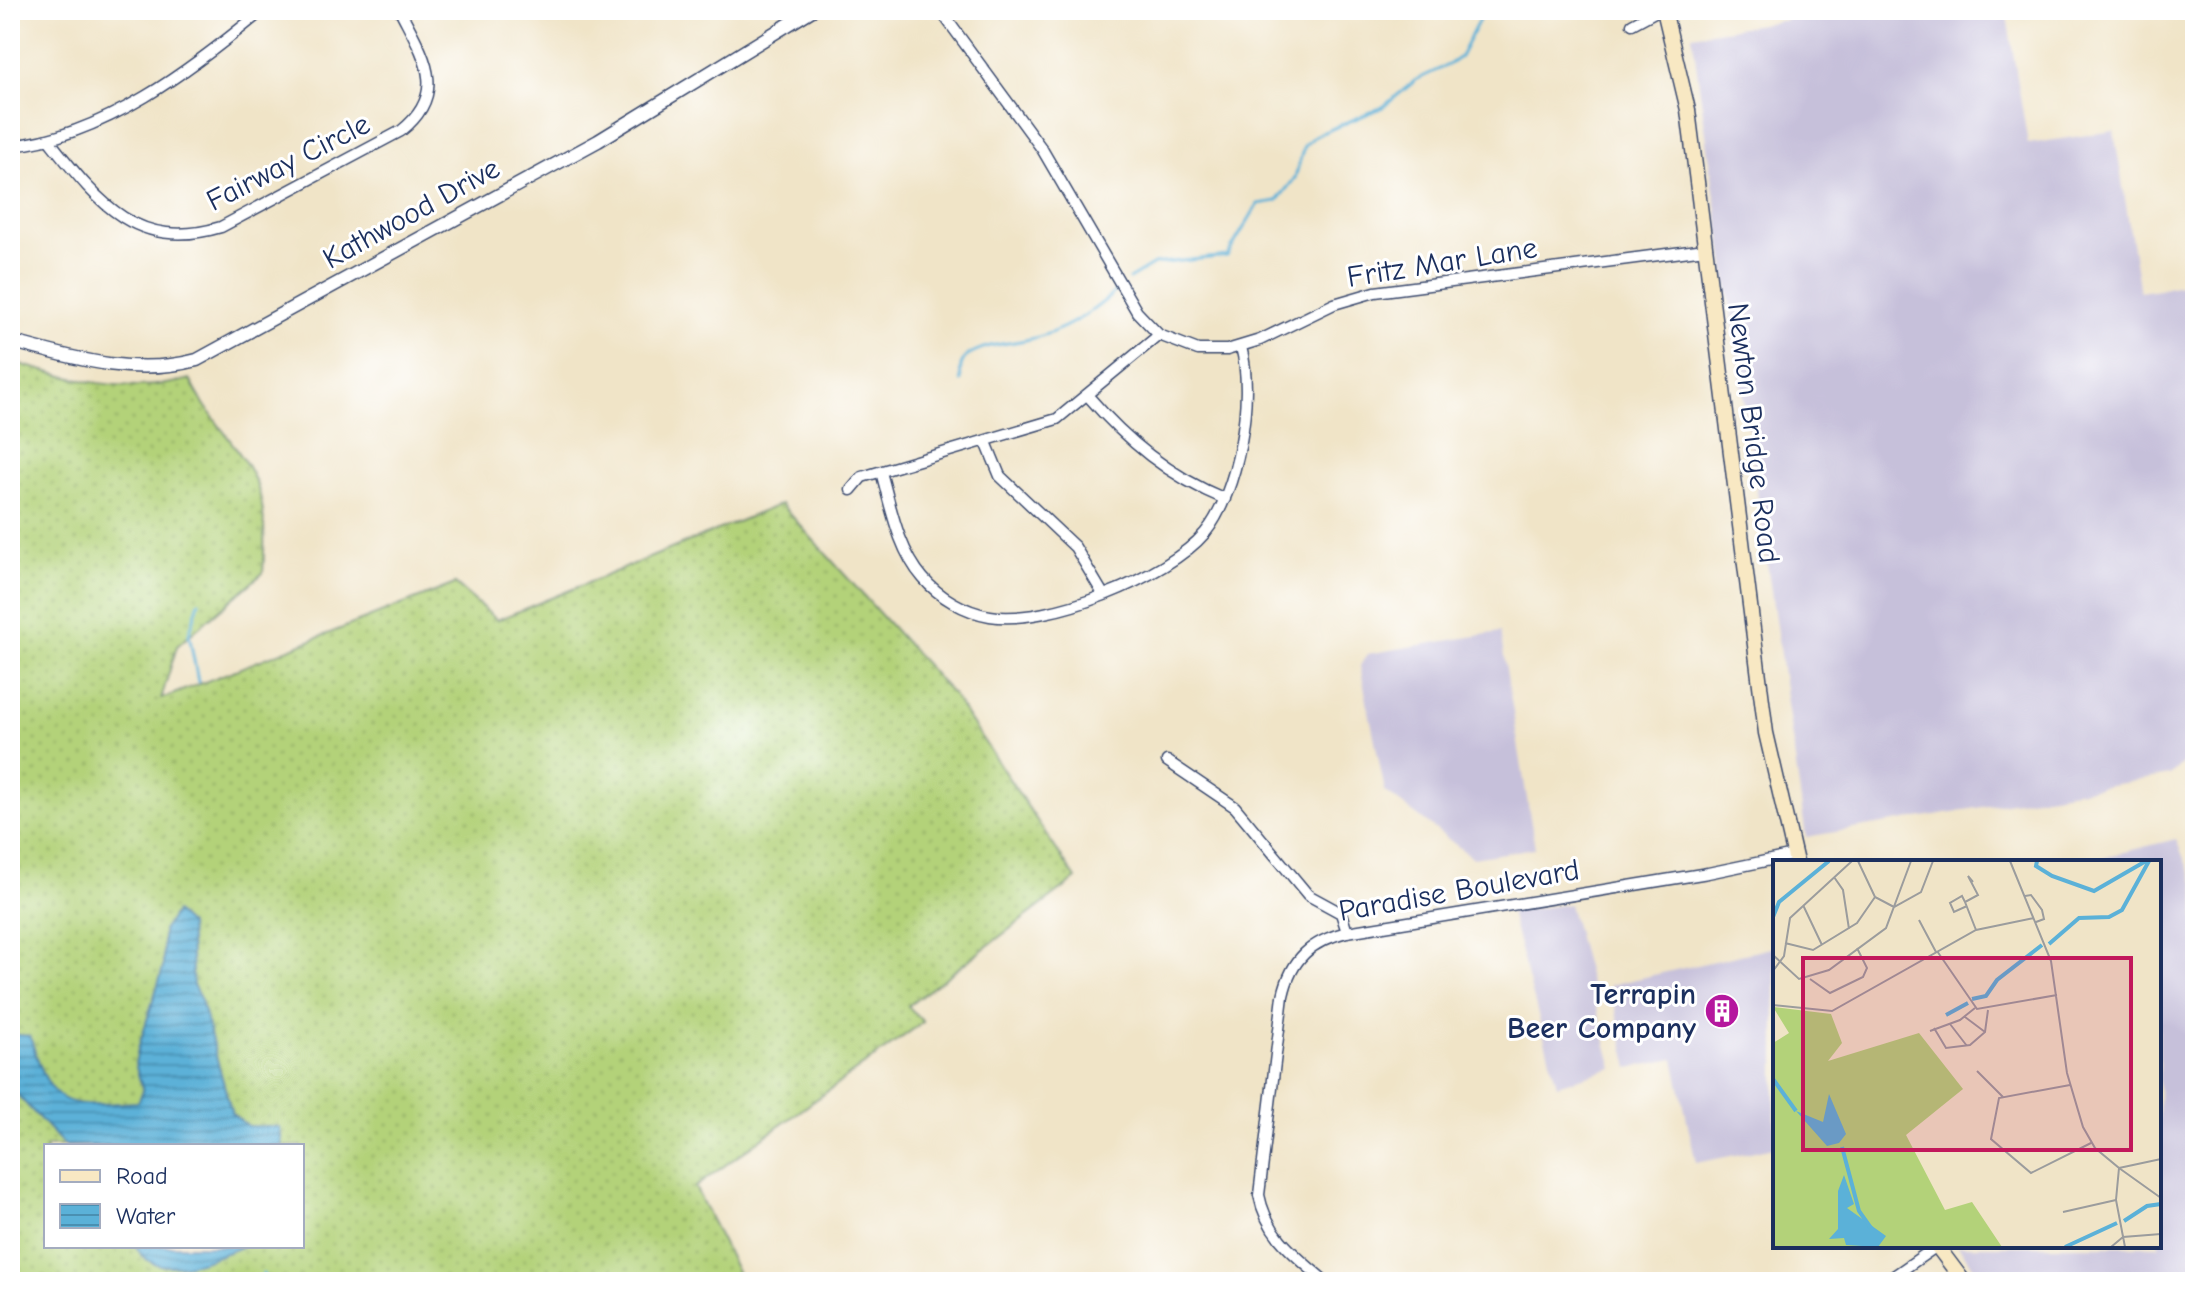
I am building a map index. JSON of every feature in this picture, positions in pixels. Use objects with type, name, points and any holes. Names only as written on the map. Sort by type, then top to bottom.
[{"type":"main road","name":"Newton Bridge Road","points":[[1664,10],[1688,110],[1766,733],[1795,858]]},
{"type":"main road","points":[[1938,1248],[1964,1282]]},
{"type":"street","points":[[10,146],[48,139],[149,94],[218,47],[263,10]]},
{"type":"street","name":"Fairway Circle","points":[[48,139],[91,193],[119,217],[168,232],[196,233],[221,227],[401,131],[420,114],[429,91],[428,69],[400,10]]},
{"type":"street","name":"Kathwood Drive","points":[[10,341],[122,366],[163,369],[197,360],[598,141],[812,10]]},
{"type":"street","name":"Fritz Mar Lane","points":[[940,10],[1042,149],[1137,312],[1159,335],[1198,350],[1241,347],[1334,304],[1375,292],[1705,249]]},
{"type":"street","points":[[1632,24],[1658,10]]},
{"type":"street","points":[[851,490],[862,477],[1043,425],[1088,396],[1159,335]]},
{"type":"street","points":[[881,472],[906,553],[923,579],[947,599],[988,616],[1019,617],[1103,594],[1145,578],[1182,557],[1207,531],[1225,499],[1234,472],[1244,396],[1245,373],[1241,347]]},
{"type":"street","points":[[1088,396],[1122,433],[1153,459],[1200,489],[1225,499]]},
{"type":"street","points":[[986,442],[1000,476],[1075,547],[1103,594]]},
{"type":"street","points":[[1167,761],[1235,807],[1308,895],[1341,913],[1347,932]]},
{"type":"street","name":"Paradise Boulevard","points":[[1326,1282],[1271,1230],[1261,1207],[1259,1182],[1286,982],[1307,949],[1347,932],[1773,862]]},
{"type":"street","points":[[1885,1282],[1934,1248]]},
{"type":"shaded area","points":[[1785,10],[2006,10],[2028,144],[2114,131],[2140,292],[2195,283],[2195,751],[2170,775],[1806,837],[1692,35],[1786,20]]},
{"type":"shaded area","points":[[1500,632],[1535,848],[1473,858],[1385,791],[1360,666],[1367,654]]},
{"type":"shaded area","points":[[2176,839],[2195,885],[2195,1282],[1985,1282],[1960,1248],[2161,1248],[2161,860],[2092,860]]},
{"type":"shaded area","points":[[1569,904],[1613,1068],[1557,1085],[1510,912]]},
{"type":"shaded area","points":[[1773,947],[1773,1147],[1696,1163],[1674,1059],[1629,1068],[1610,985]]},
{"type":"green space","points":[[10,361],[54,374],[122,386],[167,384],[190,379],[257,485],[263,509],[263,573],[177,646],[161,699],[455,584],[497,620],[781,504],[953,695],[1076,879],[908,1006],[923,1022],[695,1187],[742,1282],[10,1282]]},
{"type":"water","points":[[175,912],[189,925],[193,985],[201,1000],[232,1114],[248,1126],[280,1127],[282,1144],[63,1144],[10,1087],[10,1034],[30,1036],[46,1079],[64,1099],[93,1104],[138,1102],[143,1091],[135,1064],[163,968],[163,931]]},
{"type":"water","points":[[138,1248],[238,1248],[185,1265],[156,1264],[145,1258]]},
{"type":"waterway","points":[[1129,279],[1154,264],[1227,256],[1258,204],[1277,201],[1295,178],[1304,146],[1315,136],[1383,107],[1416,80],[1460,57],[1484,10]]},
{"type":"waterway","points":[[961,381],[962,363],[970,354],[1054,332],[1087,314],[1116,291]]},
{"type":"waterway","points":[[198,682],[189,634],[199,602]]},
{"type":"waterway","points":[[263,1274],[266,1282]]},
{"type":"place","name":"Terrapin Beer Company","points":[[1722,1011]]}]
